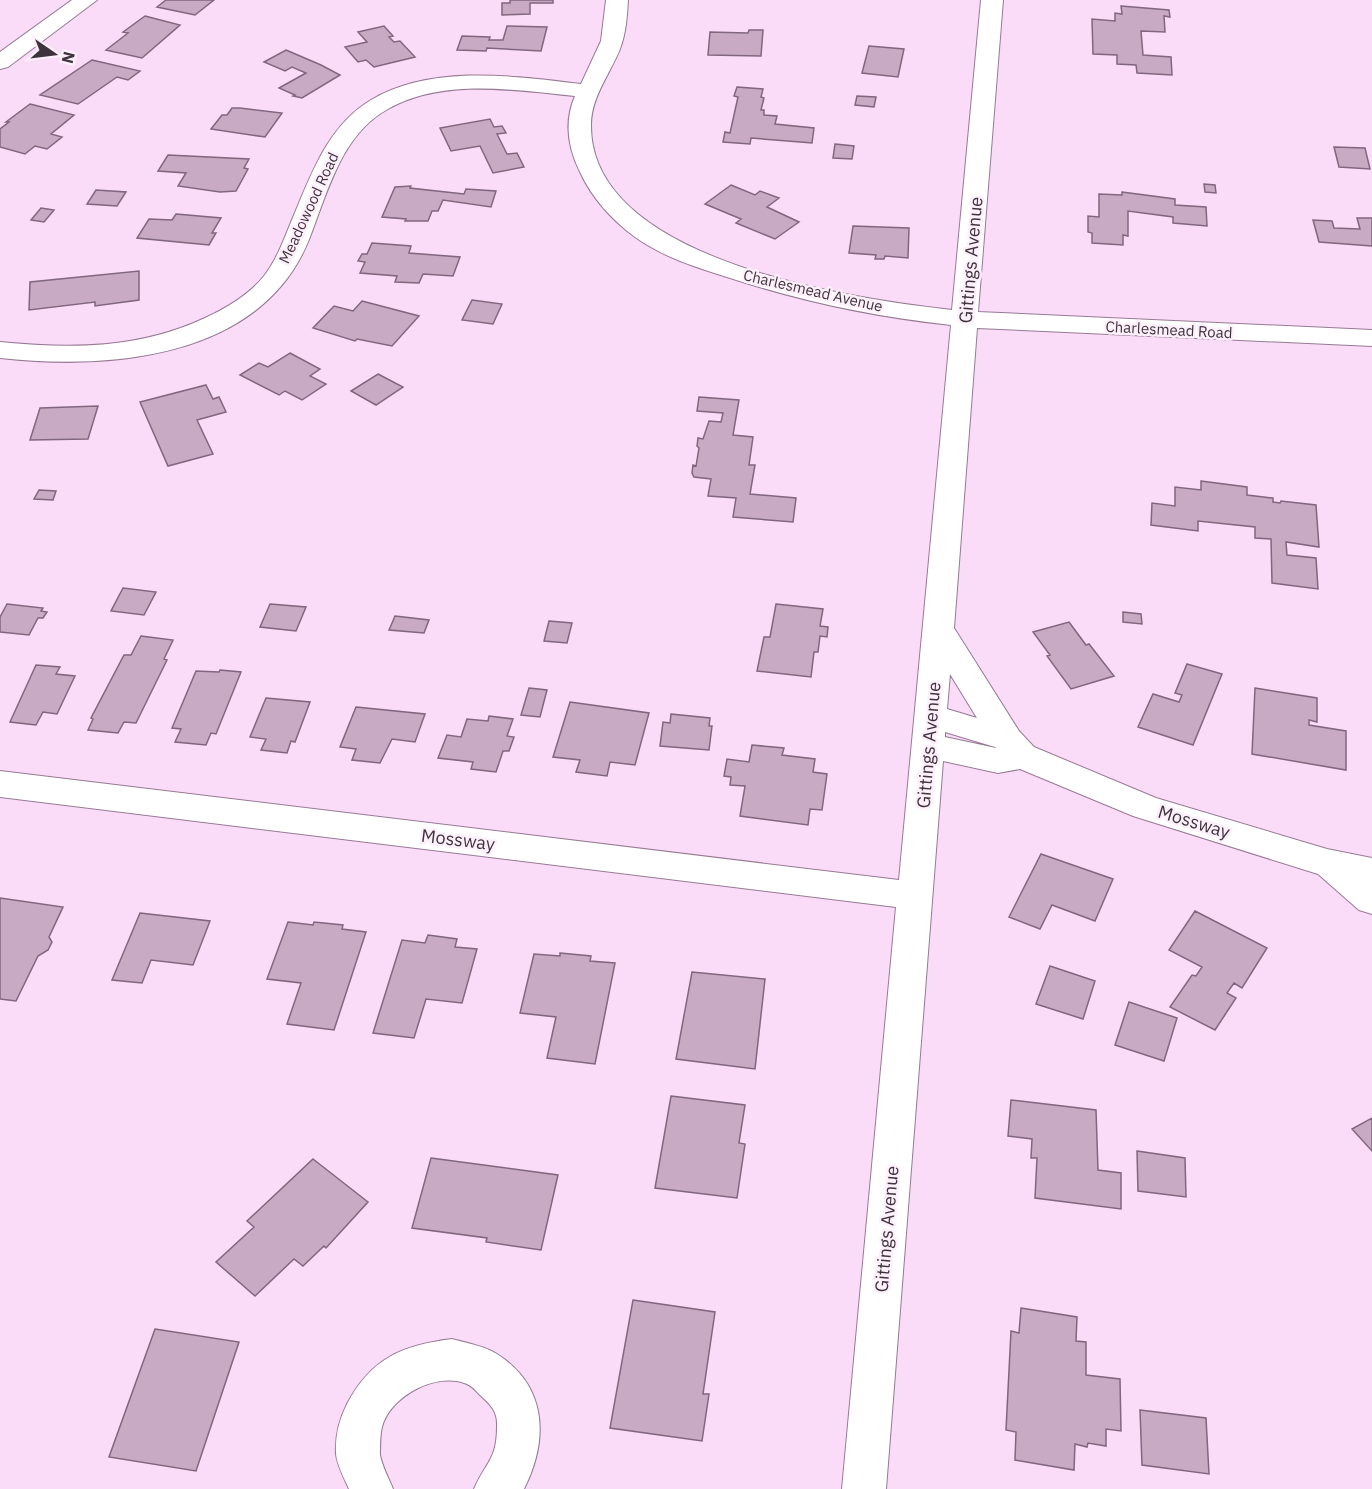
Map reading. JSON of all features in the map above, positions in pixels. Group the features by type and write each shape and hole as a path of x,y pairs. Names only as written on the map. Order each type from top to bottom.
{"street":[{"name":"Charlesmead Avenue","path":"617,0 615,28 608,53 586,91 580,112 579,131 584,154 594,177 604,194 624,217 656,240 694,258 782,287 869,305 965,319"},
{"name":"Gittings Avenue","path":"864,1489 992,0"},
{"path":"0,62 76,1"},
{"name":"Meadowood Road","path":"0,350 86,355 133,349 178,339 217,322 248,304 271,284 286,262 338,146 355,123 380,105 418,91 467,83 503,82 586,91"},
{"name":"Charlesmead Road","path":"965,319 1372,338"},
{"path":"930,731 998,761 1014,748 938,629"},
{"name":"Mossway","path":"1014,748 1144,807 1327,863 1372,872"},
{"name":"Mossway","path":"0,784 916,896"},
{"path":"1327,863 1372,900"},
{"path":"371,1489 361,1473 356,1443 361,1420 372,1398 395,1375 425,1362 455,1360 480,1367 498,1379 513,1400 520,1424 518,1450 504,1487"}],"building":[{"path":"166,0 214,0 195,15 157,7"},
{"path":"510,0 553,0 553,3 530,3 530,14 502,15 502,3 510,3"},
{"path":"1121,6 1169,10 1170,17 1164,16 1165,32 1141,31 1143,55 1171,57 1172,75 1137,73 1136,65 1117,64 1117,55 1093,54 1092,19 1115,21 1115,13 1122,14"},
{"path":"145,16 180,25 142,58 106,50 128,33 123,32"},
{"path":"384,26 393,36 389,37 394,42 400,41 415,57 374,67 366,60 358,62 345,47 367,42 358,32"},
{"path":"507,26 547,27 541,51 487,48 486,51 457,50 462,36 503,40"},
{"path":"749,30 763,30 761,56 708,55 710,32 748,33"},
{"path":"869,46 904,49 898,77 862,73"},
{"path":"286,50 340,75 302,98 293,96 295,95 279,88 306,73 292,67 285,71 264,62"},
{"path":"92,60 140,71 128,80 117,77 78,104 40,95"},
{"path":"737,87 763,89 761,97 764,98 761,110 764,110 764,115 777,116 775,124 814,128 812,143 751,138 750,144 723,142 725,132 730,133 738,97 734,96"},
{"path":"857,96 876,97 874,107 855,105"},
{"path":"30,104 74,115 51,134 62,137 47,149 35,146 25,154 0,147 0,129"},
{"path":"232,108 282,113 265,137 211,129 222,115 227,115"},
{"path":"490,119 494,127 502,126 506,133 497,134 507,154 517,153 524,167 493,173 480,146 451,151 440,128"},
{"path":"835,144 854,146 852,159 833,158"},
{"path":"1334,147 1365,148 1370,169 1339,167"},
{"path":"168,155 249,159 244,168 248,169 236,191 220,192 178,186 186,173 158,171"},
{"path":"1204,184 1215,185 1216,193 1205,192"},
{"path":"731,185 755,195 760,191 779,198 767,207 799,222 775,239 736,223 741,219 705,204"},
{"path":"411,186 410,188 464,194 466,189 496,191 491,207 443,200 438,211 432,211 428,221 405,221 406,219 382,217 395,187"},
{"path":"96,190 126,192 117,206 87,204"},
{"path":"1122,192 1175,199 1175,205 1206,207 1207,226 1173,223 1173,217 1128,211 1128,236 1123,235 1123,245 1092,243 1092,233 1088,232 1088,216 1099,217 1099,194 1122,195"},
{"path":"41,208 54,210 44,222 31,220"},
{"path":"176,214 221,218 212,233 216,233 209,245 137,238 149,219 172,220"},
{"path":"1357,218 1372,218 1372,246 1319,242 1313,220 1332,221 1334,228 1360,229"},
{"path":"853,226 909,228 908,258 885,256 884,259 875,259 876,255 849,253"},
{"path":"372,243 411,246 409,253 460,257 453,276 423,274 419,283 395,282 397,276 360,273 365,262 358,261 362,254 367,254"},
{"path":"139,271 139,300 95,306 95,302 29,310 30,282"},
{"path":"472,300 502,304 493,324 462,320"},
{"path":"362,301 419,316 392,346 357,339 355,341 313,328 334,306 353,311"},
{"path":"290,353 320,369 310,376 326,384 302,400 285,391 279,395 240,375 259,363 268,367"},
{"path":"378,374 403,387 376,405 351,391"},
{"path":"206,385 213,399 219,397 226,412 197,420 213,454 168,466 140,402"},
{"path":"699,397 739,400 733,435 753,437 749,465 755,465 750,494 796,498 793,522 733,517 736,498 708,496 711,479 694,477 693,465 696,466 698,438 703,439 709,421 721,422 723,413 697,411"},
{"path":"98,406 88,439 30,440 40,408"},
{"path":"1201,481 1247,487 1247,495 1273,498 1273,502 1316,505 1319,547 1286,542 1287,555 1316,558 1318,589 1272,583 1271,539 1255,538 1255,527 1198,521 1198,531 1151,525 1152,503 1175,506 1175,487 1201,490"},
{"path":"39,490 56,491 53,500 34,499"},
{"path":"123,588 156,592 144,615 111,611"},
{"path":"7,604 43,608 41,611 47,612 43,618 38,618 29,635 0,632 0,617"},
{"path":"270,604 306,607 296,631 260,627"},
{"path":"776,604 823,609 820,626 828,627 827,637 820,636 818,652 814,652 811,677 757,671 764,637 770,637"},
{"path":"1123,612 1141,614 1142,624 1123,622"},
{"path":"395,616 429,620 424,633 389,630"},
{"path":"549,621 572,623 567,643 544,641"},
{"path":"1069,622 1114,676 1071,689 1033,632"},
{"path":"141,636 173,640 164,659 167,660 136,723 124,722 118,733 88,730 93,719 91,718 124,655 131,655"},
{"path":"1187,664 1222,674 1193,745 1138,727 1153,694 1179,702 1182,695 1175,693"},
{"path":"36,665 60,667 56,674 75,676 57,714 43,712 36,725 10,722"},
{"path":"220,670 241,672 216,734 211,733 206,745 175,742 181,729 172,728 196,671 219,672"},
{"path":"529,688 547,690 540,717 521,715"},
{"path":"1255,688 1317,698 1317,722 1309,720 1309,725 1346,731 1346,770 1252,754"},
{"path":"266,698 310,702 295,742 291,741 287,753 261,750 266,739 250,737"},
{"path":"570,702 649,713 635,765 610,762 607,776 576,772 580,760 553,757"},
{"path":"356,707 425,714 415,742 392,739 380,763 352,760 356,749 340,747"},
{"path":"671,714 710,718 709,726 712,726 709,750 660,746 663,722 670,723"},
{"path":"489,716 513,719 507,736 514,737 509,751 503,751 496,772 471,769 473,762 438,758 447,735 461,737 467,719 488,721"},
{"path":"752,745 784,748 782,755 815,759 813,772 827,774 822,810 810,809 808,825 740,816 745,786 730,785 731,777 724,776 727,759 749,762"},
{"path":"1041,854 1113,879 1095,921 1052,905 1040,929 1009,917"},
{"path":"0,898 63,907 49,937 52,942 48,950 38,956 16,1001 0,999"},
{"path":"1195,911 1267,948 1242,988 1234,983 1227,993 1236,998 1215,1030 1170,1007 1192,975 1196,976 1202,967 1169,950"},
{"path":"140,913 210,921 193,965 151,960 142,983 112,980"},
{"path":"288,922 343,925 342,929 366,932 334,1030 287,1024 301,983 267,979"},
{"path":"428,935 457,939 455,947 477,949 462,1003 426,999 414,1038 373,1033 402,940 425,943"},
{"path":"560,953 591,956 590,961 615,963 595,1064 547,1058 556,1017 520,1013 534,954 560,956"},
{"path":"1050,966 1095,981 1083,1019 1036,1004"},
{"path":"692,972 765,979 755,1069 676,1059"},
{"path":"1129,1002 1177,1018 1164,1061 1115,1045"},
{"path":"671,1096 745,1105 739,1143 745,1144 737,1198 655,1188"},
{"path":"1011,1100 1096,1110 1098,1170 1121,1173 1121,1209 1035,1198 1037,1158 1031,1158 1032,1139 1008,1136"},
{"path":"1372,1118 1372,1151 1352,1129"},
{"path":"1137,1151 1185,1158 1186,1197 1138,1191"},
{"path":"431,1158 558,1175 541,1250 486,1242 487,1238 412,1228"},
{"path":"313,1159 368,1202 326,1248 324,1246 303,1266 294,1259 255,1296 216,1262 254,1227 247,1221"},
{"path":"633,1300 715,1312 703,1394 709,1394 702,1441 610,1428"},
{"path":"1021,1308 1077,1317 1076,1341 1086,1342 1086,1375 1120,1379 1121,1431 1106,1429 1106,1446 1088,1443 1087,1447 1075,1444 1074,1470 1015,1460 1016,1432 1006,1430 1011,1331 1019,1333"},
{"path":"155,1329 239,1342 196,1471 109,1457"},
{"path":"1140,1410 1206,1418 1209,1474 1142,1465"}]}
